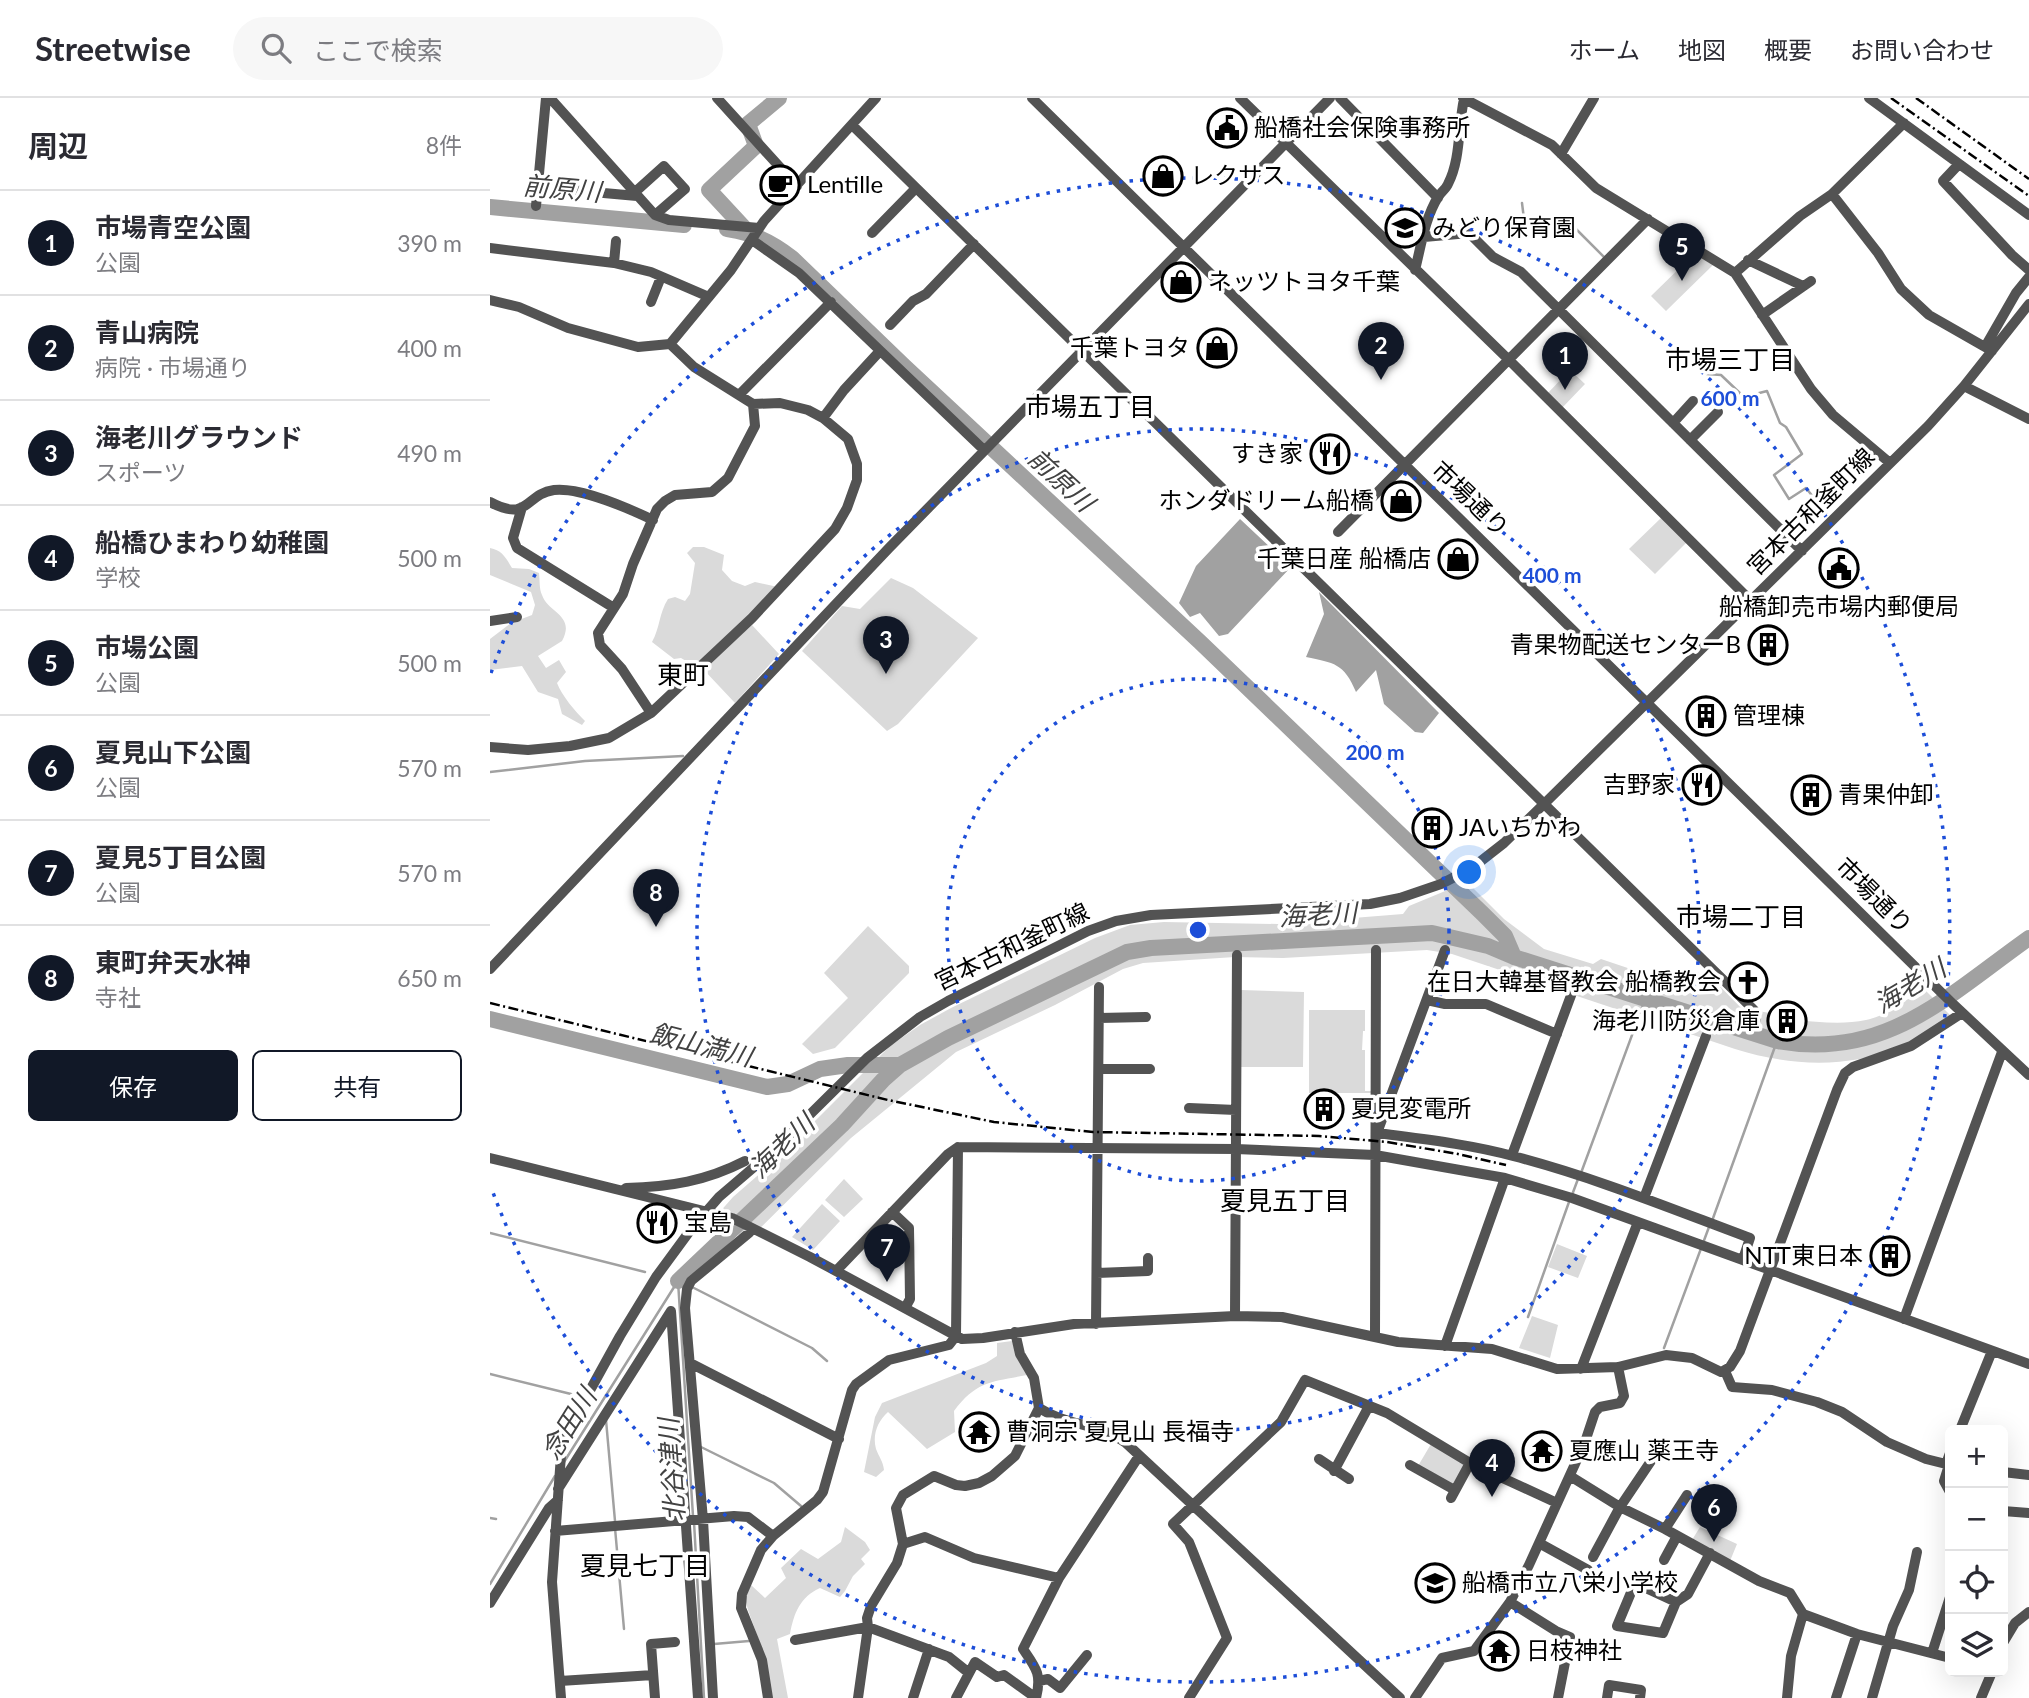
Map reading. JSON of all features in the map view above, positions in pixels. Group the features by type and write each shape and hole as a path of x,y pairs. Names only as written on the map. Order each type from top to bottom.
{"street":[{"path":"536,206 548,98"},
{"path":"548,98 655,215 669,220 755,234 831,302 879,352 985,449"},
{"path":"717,98 797,186"},
{"name":"市場通り","path":"1032,98 1962,1013 2029,1075"},
{"path":"1240,98 1751,601"},
{"path":"490,969 691,754 985,449 1330,98"},
{"path":"1340,98 1438,198"},
{"path":"1415,270 1438,198 1449,184 1461,139 1464,98 1542,139 1596,188 1735,273 1809,386 1833,415 1890,463"},
{"path":"1560,154 1594,98"},
{"path":"1869,98 2029,215"},
{"path":"490,300 519,307 568,328 638,347 670,344 709,297 755,234 852,125 869,101"},
{"path":"1735,273 1800,216 1832,194 1904,123"},
{"path":"852,125 1545,803 1754,1010 1756,1020"},
{"path":"1959,163 1943,181 2029,270"},
{"path":"636,195 664,166 685,189 655,215"},
{"path":"537,187 636,195"},
{"path":"872,233 916,188"},
{"path":"1832,194 1878,253 1901,289 1929,315 1988,349 2015,293 2029,277"},
{"path":"1338,532 1648,219"},
{"path":"1424,237 1469,233 1493,257 1521,272 1802,551"},
{"path":"614,263 616,241"},
{"path":"890,325 974,244"},
{"path":"490,248 614,263 662,277 709,297"},
{"path":"1748,260 1807,283 1762,315"},
{"path":"651,302 662,277"},
{"path":"739,396 831,302"},
{"name":"宮本古和釜町線","path":"705,1212 761,1163 864,1060 912,1023 948,1001 1088,931 1116,921 1152,915 1370,904 1420,892 1472,868 1504,843 1890,463 1964,386 1988,349 2029,304"},
{"path":"490,747 528,750 570,746 609,738 651,713 752,618 835,529 847,508 856,481 856,464 848,439 823,418 808,410 780,403 753,404 694,367 670,344"},
{"path":"823,418 844,390 879,352"},
{"path":"1964,386 2029,419"},
{"path":"1673,423 1693,401"},
{"path":"651,713 622,669 600,645 598,633 623,594 632,564 657,509 665,500 676,495 712,492 728,478 755,426 753,404"},
{"path":"1690,440 1718,412"},
{"path":"490,502 504,509 518,510 551,490 568,490 633,510 653,520"},
{"path":"522,507 513,538 517,548 614,608"},
{"path":"490,621 517,617"},
{"path":"1375,1336 1376,950"},
{"path":"1377,1133 1445,950"},
{"path":"1235,1316 1237,955"},
{"path":"1097,1324 1099,987"},
{"path":"1512,1155 1573,990"},
{"path":"1427,1000 1445,1004 1486,1004 1557,1034"},
{"path":"490,1158 732,1219 956,1336 975,1339 1062,1325 1235,1316 1293,1318 1398,1342 1492,1349 1557,1369 1618,1367 1666,1355 1686,1356 1716,1371 1725,1371 1733,1364 1740,1351 1845,1073 1853,1067 1911,1045 1962,1013"},
{"path":"1099,1018 1146,1017"},
{"path":"1644,1198 1706,1036"},
{"path":"1904,1319 2002,1052"},
{"path":"1099,1069 1150,1069"},
{"path":"1189,1108 1236,1110"},
{"path":"1377,1133 1442,1141 1512,1155 1584,1177 1750,1238 1742,1259"},
{"path":"768,1698 762,1660 740,1601 753,1564 773,1536 823,1492 856,1384 889,1360 949,1345 956,1336 958,1147"},
{"path":"836,1271 948,1154 958,1147 1236,1149 1375,1155 1505,1178 1572,1198 2029,1364"},
{"path":"615,1189 665,1187 692,1182 710,1178 745,1161"},
{"path":"1445,1346 1505,1178"},
{"path":"561,1698 552,1592 562,1441 656,1277 705,1212"},
{"path":"892,1212 909,1228 910,1299 905,1308"},
{"path":"1581,1369 1638,1222"},
{"path":"698,1698 690,1363 685,1308 687,1289 691,1281 748,1229"},
{"path":"1097,1273 1148,1271 1148,1258"},
{"path":"490,1603 671,1311 713,1698"},
{"path":"859,1698 867,1618 871,1606 897,1563 903,1544 896,1512 904,1495 934,1476 965,1486 992,1476 1015,1455 1039,1408 1034,1378 1020,1354 1015,1332"},
{"path":"1962,1425 1992,1351"},
{"path":"690,1363 839,1439"},
{"path":"1415,1698 1442,1658 1474,1651 1510,1602 1586,1442 1595,1412 1600,1407 1622,1401 1624,1396 1618,1367"},
{"path":"1725,1371 1732,1387 1772,1390 1817,1402 1842,1412 1887,1442 1945,1464"},
{"path":"1189,1698 1227,1638 1194,1552 1189,1542 1173,1526 1281,1422 1305,1380 1406,1423 1421,1435 1470,1463 1557,1503"},
{"path":"1335,1471 1369,1406"},
{"path":"1039,1408 1063,1420 1110,1432 1400,1698"},
{"path":"956,1698 975,1662 998,1677 1004,1675 1036,1698 1039,1672 1023,1649 1059,1578 1139,1456"},
{"path":"1319,1459 1349,1479"},
{"path":"1592,1557 1620,1507 1651,1461"},
{"path":"1410,1465 1451,1488 1453,1493 1470,1463"},
{"path":"2008,1473 2029,1475"},
{"path":"1570,1476 1620,1507 1759,1581 1790,1593 1803,1614 1857,1634 1945,1657"},
{"path":"1665,1529 1687,1495"},
{"path":"2008,1511 2029,1513"},
{"path":"555,1531 734,1516 748,1517 773,1536"},
{"path":"903,1544 925,1536 974,1558 1059,1578"},
{"path":"1664,1560 1677,1536"},
{"path":"1539,1543 1588,1570"},
{"path":"1872,1698 1888,1641 1909,1590 1917,1552"},
{"path":"1676,1602 1635,1583 1616,1626 1663,1633 1676,1602 1688,1594 1710,1553"},
{"path":"1510,1602 1570,1637 1558,1698"},
{"path":"2008,1635 2015,1623 2029,1612"},
{"path":"1932,1653 1945,1613"},
{"path":"1787,1698 1791,1656 1803,1614"},
{"path":"795,1640 868,1627 949,1657 969,1673"},
{"path":"1836,1698 1857,1634"},
{"path":"655,1698 650,1644 675,1642"},
{"path":"913,1698 929,1649"},
{"path":"1039,1681 1048,1679 1060,1688 1087,1655"},
{"path":"559,1681 653,1675"},
{"path":"1981,1698 1990,1677"},
{"path":"1607,1698 1609,1685 1641,1690 1640,1698"}],"shaded area":[{"path":"1694,254 1713,265 1666,311 1651,296"},
{"path":"1570,370 1585,384 1561,409 1546,395"},
{"path":"1662,517 1687,542 1655,574 1629,549"},
{"path":"1240,519 1291,567 1228,634 1219,636 1200,613 1190,617 1179,603 1196,566"},
{"path":"693,547 704,547 724,555 722,570 732,581 745,586 755,582 778,587 696,667 681,658 674,659 652,642 668,599 675,597 685,601 690,594 695,563 687,553"},
{"path":"490,548 501,553 512,568 529,569 539,573 540,590 545,601 566,625 562,641 538,656 546,668 559,660 566,672 557,683 565,698 585,721 582,725 562,714 558,699 538,692 522,666 490,670 490,639 511,623 532,615 535,605 531,592 490,575"},
{"path":"891,578 913,588 978,638 898,724 887,731 802,651 842,606 860,609"},
{"path":"1319,592 1439,713 1423,733 1415,732 1384,704 1376,670 1356,692 1347,675 1337,666 1306,657 1324,614"},
{"path":"752,625 779,654 735,703 703,669"},
{"path":"1467,882 1504,919 1544,949 1593,964 1601,959 1693,990 1708,974 1746,1013 1756,1018 1756,1010 1795,1020 1857,1022 1881,1015 1924,989 1951,1016 1900,1047 1880,1054 1839,1062 1797,1062 1735,1049 1452,954 1427,950 1143,963 1123,969 956,1052 851,1138 749,1239 710,1223 733,1197 781,1155 890,1046 951,1008 1095,938 1130,925 1164,922 1278,924 1403,914 1409,906"},
{"path":"868,926 909,966 909,973 835,1048 813,1054 802,1044 848,998 824,973"},
{"path":"1241,990 1304,992 1303,1067 1240,1067"},
{"path":"1309,1010 1365,1010 1362,1050 1365,1050 1365,1091 1374,1093 1309,1093"},
{"path":"844,1179 863,1199 844,1217 825,1200"},
{"path":"822,1204 840,1221 813,1250 792,1237"},
{"path":"1557,1244 1587,1256 1578,1278 1548,1267"},
{"path":"1532,1316 1558,1325 1550,1358 1519,1348"},
{"path":"1012,1341 1027,1375 995,1381 970,1393 954,1411 955,1432 927,1449 888,1412 881,1419 875,1433 876,1449 884,1470 876,1477 864,1472 875,1417 882,1403 986,1363 997,1356 997,1343"},
{"path":"1431,1444 1464,1464 1455,1485 1418,1466"},
{"path":"845,1527 865,1542 870,1550 861,1559 865,1564 853,1576 840,1597 820,1588 803,1601 796,1613 790,1634 777,1639 788,1698 772,1698 765,1657 745,1598 751,1585 765,1598 786,1578 781,1568 801,1549 818,1559 841,1542"},
{"path":"1700,1527 1737,1544 1730,1561 1692,1540"}],"waterway":[{"path":"747,231 709,190 756,146 748,124 779,98"},
{"path":"1522,203 1525,227 1573,226 1604,257"},
{"name":"前原川","path":"490,207 684,225"},
{"name":"前原川","path":"727,229 762,239 792,258 1200,642 1483,914 1505,936 1514,957"},
{"path":"1695,363 1707,374 1721,375 1744,397 1767,391 1780,423 1786,427 1802,454 1774,475 1789,499 1806,488 1826,513"},
{"path":"490,772 585,761 683,756"},
{"name":"海老川","path":"678,1281 842,1125 900,1065 948,1038 1127,952 1151,948 1432,933 1488,946 1514,957 1777,1041 1815,1045 1850,1042 1913,1019 2029,938"},
{"path":"1581,1173 1645,1000"},
{"name":"飯山満川","path":"490,1019 767,1087 788,1084 820,1069 848,1065 900,1065"},
{"path":"1712,1221 1777,1041"},
{"path":"1572,1195 1578,1179"},
{"path":"1528,1317 1569,1202"},
{"path":"1664,1348 1709,1227"},
{"path":"490,1233 645,1272"},
{"name":"北谷津川","path":"678,1281 693,1516"},
{"name":"念田川","path":"564,1462 676,1284"},
{"path":"692,1287 812,1348 827,1361"},
{"path":"490,1374 571,1394"},
{"path":"606,1420 615,1521"},
{"path":"699,1446 774,1483 801,1506"},
{"name":"念田川","path":"490,1584 555,1476"},
{"path":"490,1518 496,1519"},
{"name":"北谷津川","path":"694,1522 704,1698"},
{"path":"615,1528 624,1629"},
{"path":"714,1644 749,1641"}],"railway":[{"path":"1891,98 2029,196"},
{"path":"1916,98 2029,179"},
{"path":"490,1003 888,1100 994,1122 1093,1132 1319,1136 1387,1142 1506,1165"}],"place":[{"name":"船橋社会保険事務所","path":"1227,128"},
{"name":"レクサス","path":"1163,176"},
{"name":"Lentille","path":"780,185"},
{"name":"みどり保育園","path":"1405,228"},
{"name":"市場公園","path":"1682,281"},
{"name":"ネッツトヨタ千葉","path":"1181,282"},
{"name":"千葉トヨタ","path":"1217,348"},
{"name":"青山病院","path":"1381,380"},
{"name":"市場青空公園","path":"1565,390"},
{"name":"すき家","path":"1330,454"},
{"name":"ホンダドリーム船橋","path":"1401,501"},
{"name":"千葉日産 船橋店","path":"1458,559"},
{"name":"船橋卸売市場内郵便局","path":"1839,568"},
{"name":"青果物配送センターB","path":"1768,645"},
{"name":"海老川グラウンド","path":"886,674"},
{"name":"管理棟","path":"1706,716"},
{"name":"吉野家","path":"1702,785"},
{"name":"青果仲卸","path":"1811,795"},
{"name":"JAいちかわ","path":"1432,828"},
{"name":"東町弁天水神","path":"656,927"},
{"name":"在日大韓基督教会 船橋教会","path":"1748,982"},
{"name":"海老川防災倉庫","path":"1787,1021"},
{"name":"夏見変電所","path":"1324,1109"},
{"name":"宝島","path":"657,1223"},
{"name":"NTT東日本","path":"1890,1256"},
{"name":"夏見5丁目公園","path":"887,1282"},
{"name":"曹洞宗 夏見山 長福寺","path":"979,1432"},
{"name":"夏應山 薬王寺","path":"1542,1451"},
{"name":"船橋ひまわり幼稚園","path":"1492,1497"},
{"name":"夏見山下公園","path":"1714,1542"},
{"name":"船橋市立八栄小学校","path":"1435,1583"},
{"name":"日枝神社","path":"1499,1651"}],"district":[{"name":"市場三丁目","path":"1730,360"},
{"name":"市場五丁目","path":"1090,407"},
{"name":"東町","path":"683,675"},
{"name":"市場二丁目","path":"1741,917"},
{"name":"夏見五丁目","path":"1285,1201"},
{"name":"夏見七丁目","path":"645,1566"}]}
